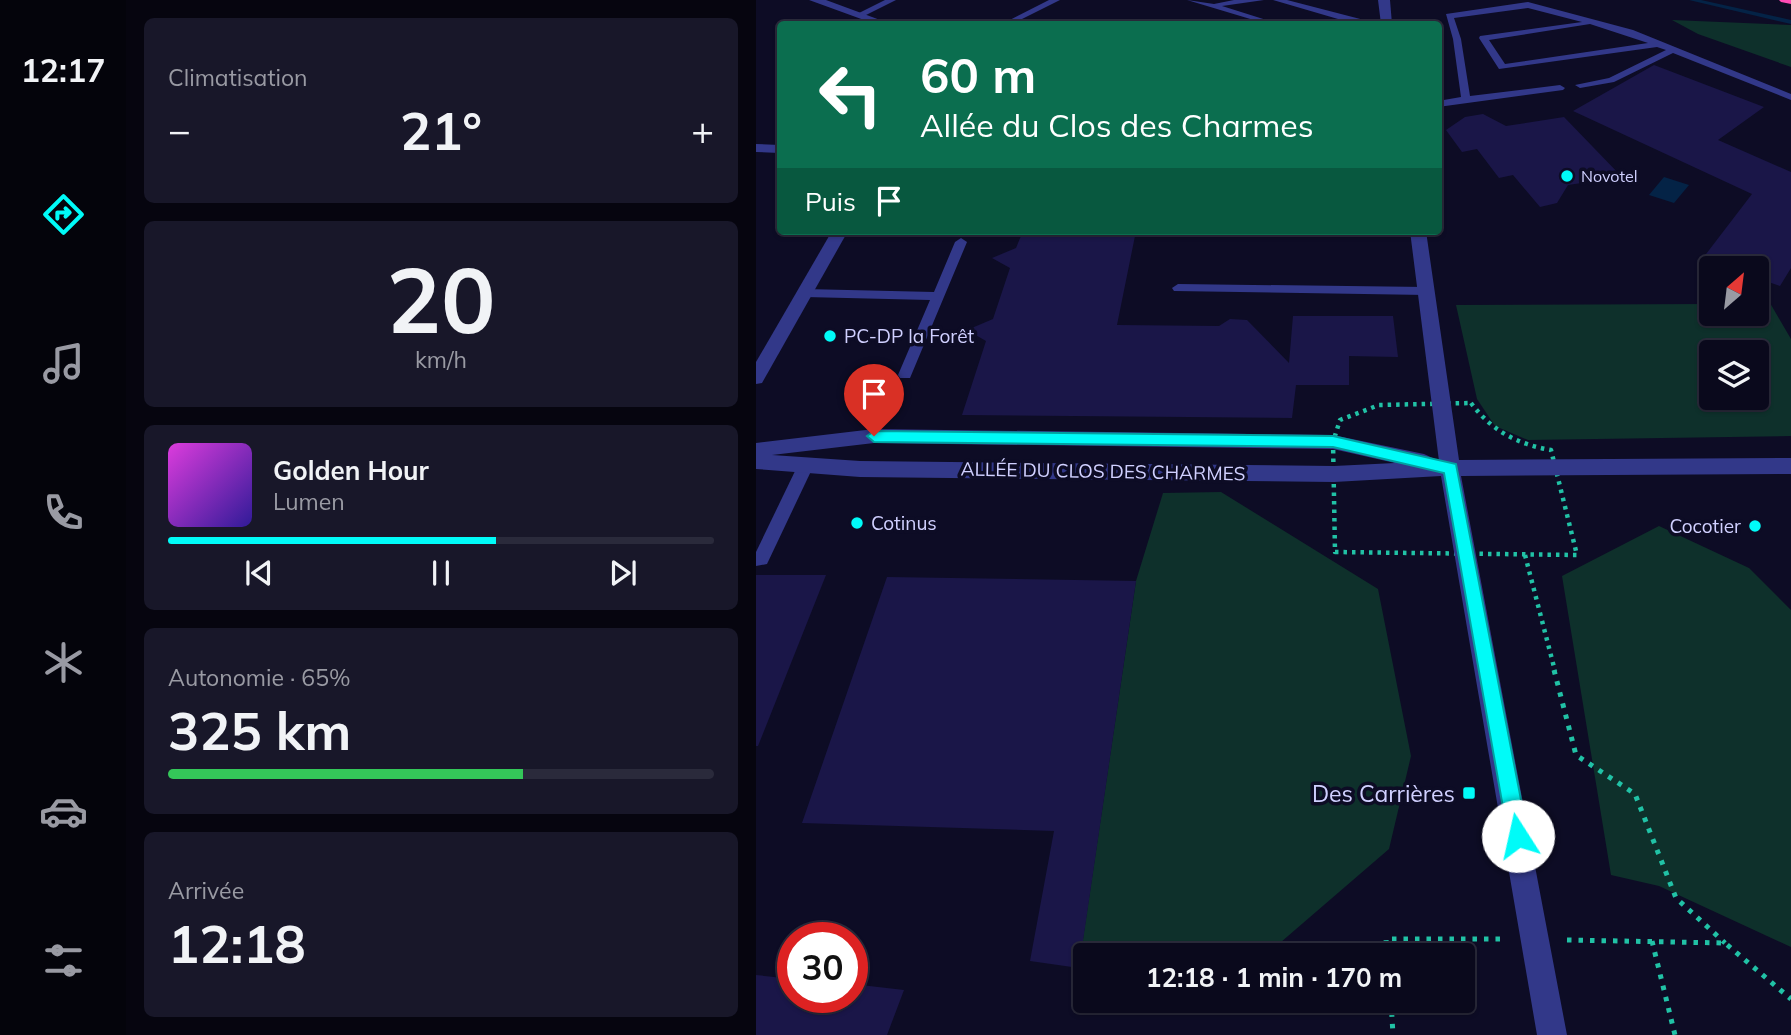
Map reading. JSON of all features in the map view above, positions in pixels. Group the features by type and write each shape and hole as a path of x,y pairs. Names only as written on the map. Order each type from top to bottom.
{"highway":[{"path":"1785,0 1791,1"}],"street":[{"path":"815,0 876,21"},
{"path":"1384,0 1387,21"},
{"path":"756,148 777,149"},
{"path":"756,378 838,235"},
{"path":"1419,235 1450,468 1552,1035"},
{"name":"ALLÉE DU CLOS DES CHARMES","path":"756,450 874,436 1333,442 1450,468"},
{"name":"ALLÉE DU CLOS DES CHARMES","path":"756,461 804,467 1334,474 1450,468 1791,466"}],"lane":[{"path":"859,15 892,0"},
{"path":"1012,21 1056,0"},
{"path":"1191,0 1264,21"},
{"path":"1207,5 1260,0"},
{"path":"1277,0 1356,21"},
{"path":"1466,99 1457,39 1448,16 1528,5 1630,32 1791,97"},
{"path":"1341,21 1352,20"},
{"path":"1595,23 1483,38 1502,67 1659,44"},
{"path":"1580,85 1611,80 1673,50"},
{"path":"1442,103 1560,88"},
{"path":"905,375 961,242"},
{"path":"1178,288 1426,291"},
{"path":"805,293 938,296"},
{"path":"756,559 761,559 804,467"}],"path":[{"path":"1525,555 1576,755 1635,794 1676,898 1791,999"},
{"path":"1386,943 1386,939 1725,943"},
{"path":"1652,942 1675,1035"},
{"path":"1392,1013 1393,1035"}],"green space":[{"path":"1672,20 1791,25 1791,67 1698,34"},
{"path":"1770,303 1791,339 1791,436 1528,440 1495,426 1477,399 1456,305 1699,304 1699,326 1769,326"},
{"path":"1221,492 1378,589 1411,756 1389,849 1280,943 1082,943 1136,581 1163,493"},
{"path":"1659,526 1749,568 1791,610 1791,947 1659,886 1611,875 1562,576"}],"water":[{"path":"1664,177 1689,185 1674,203 1649,195"}],"building":[{"name":"Novotel","path":"1654,65 1764,107 1718,140 1791,172 1791,268 1780,286 1769,282 1769,256 1705,256 1752,194 1573,111"},
{"path":"1483,114 1506,126 1564,117 1622,177 1568,185 1557,203 1540,207 1513,175 1499,178 1477,149 1462,152 1446,130 1465,117"},
{"path":"1021,235 1135,235 1117,325 1219,326 1230,319 1247,320 1289,363 1293,316 1393,316 1398,357 1349,356 1349,385 1296,385 1292,418 962,415 986,341 967,330 993,319 1010,268 992,258 1016,248"},
{"path":"756,575 826,575 758,746 756,746"},
{"path":"887,577 1136,581 1083,943 1073,943 1073,967 1030,961 1054,831 802,823"},
{"path":"756,975 777,977 777,1013 868,1013 868,986 904,990 887,1035 756,1035"}],"waterway":[{"path":"1692,0 1791,22"}],"place":[{"name":"Novotel","path":"1567,176"},
{"name":"PC-DP la Forêt","path":"830,336"},
{"name":"Cotinus","path":"857,523"},
{"name":"Cocotier","path":"1755,526"},
{"name":"Des Carrières","path":"1469,793"}],"route":[{"path":"874,436 1333,442 1450,468 1518,836"}]}
